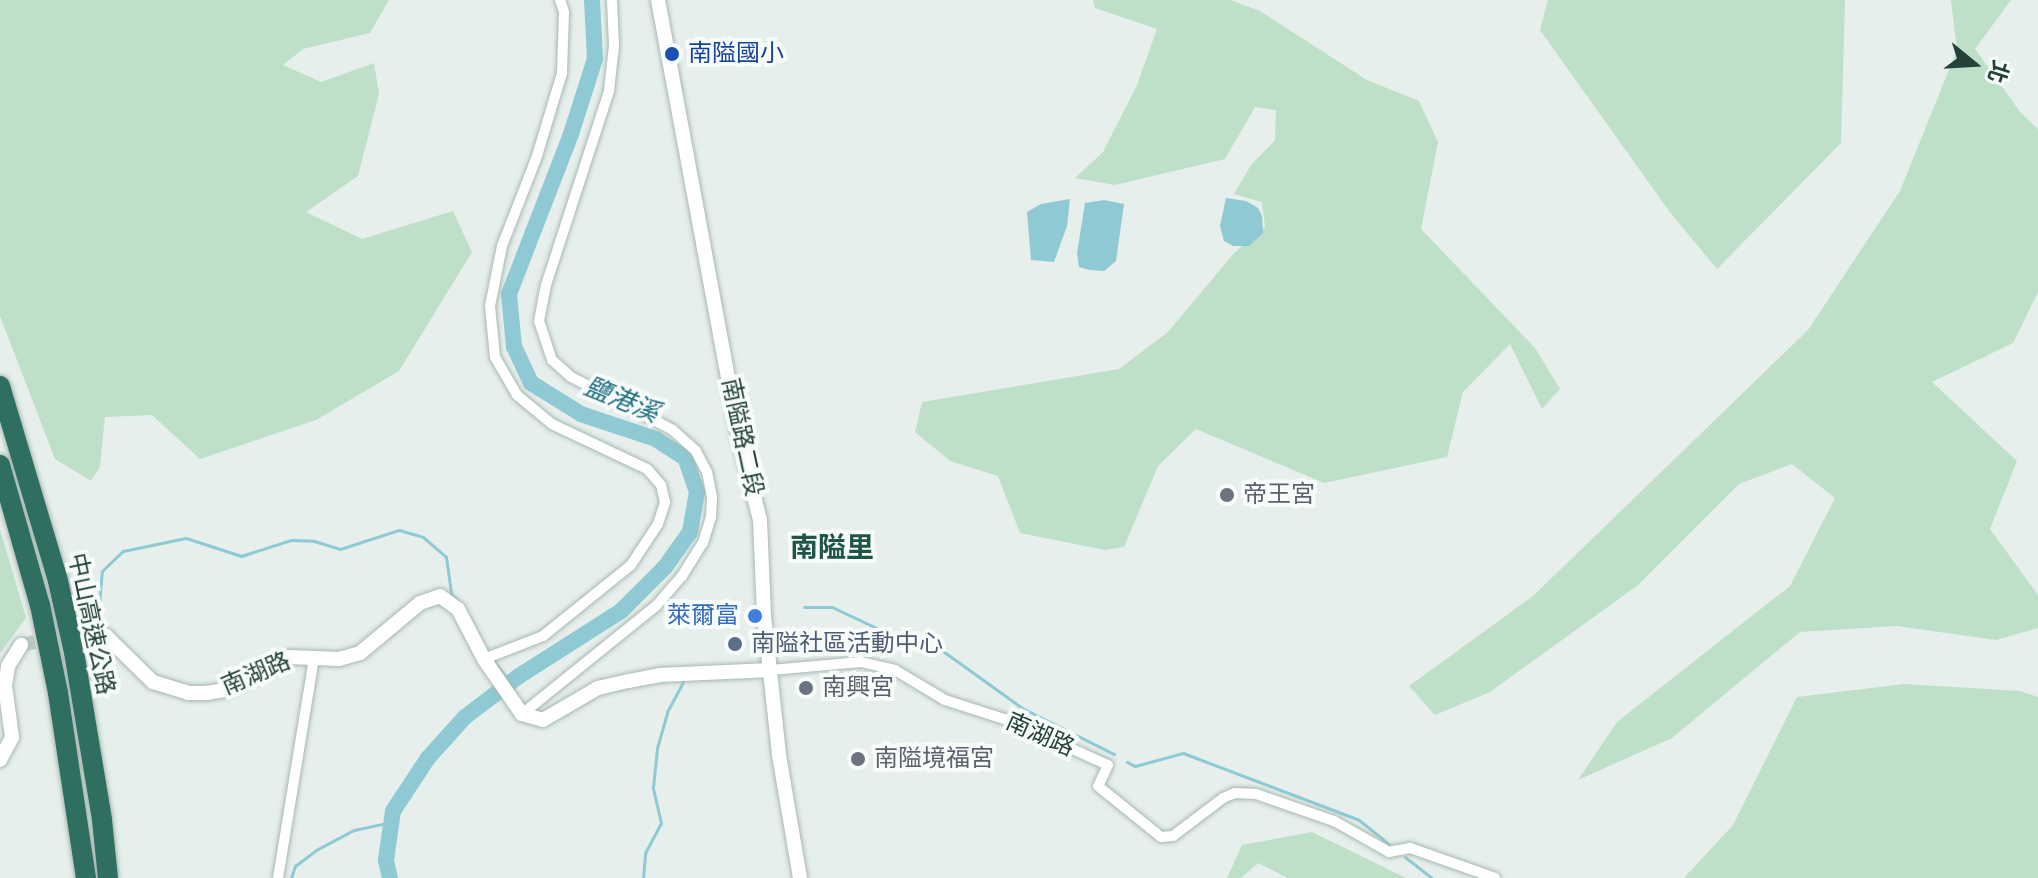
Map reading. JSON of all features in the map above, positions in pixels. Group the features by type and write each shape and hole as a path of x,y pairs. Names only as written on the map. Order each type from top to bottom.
{"highway":[{"name":"中山高速公路","path":"0,386 54,569 74,652 102,820 108,878"},
{"name":"中山高速公路","path":"0,465 46,634 86,878"}],"street":[{"path":"560,0 564,12 562,73 537,156 502,246 490,306 495,357 517,395 552,424 647,469 661,485 665,502 658,524 631,565 543,636 484,659 522,714 656,606 682,576 703,543 711,517 712,497 707,472 696,451 673,430 571,377 552,360 539,321 546,285 609,91 614,46 612,0"},
{"name":"南隘路二段","path":"658,0 738,433 760,520 764,616 779,755 800,878"},
{"name":"南湖路","path":"89,630 106,636 153,682 188,693 226,690 289,657 339,659 360,653 420,603 440,596 450,600 458,609 484,659"},
{"path":"0,760 12,737 5,686 8,666 21,645"},
{"path":"278,878 314,657"},
{"name":"南湖路","path":"522,714 526,718 551,718 598,688 659,675 861,662 895,670 945,700 1013,722 1108,765 1098,786 1161,837 1173,836 1223,798 1235,793 1256,794 1334,821 1389,852 1410,848 1495,878"}],"green space":[{"path":"0,0 389,0 370,33 303,49 283,65 321,82 374,63 379,94 358,176 306,212 362,239 453,211 472,252 399,371 316,420 200,459 152,415 105,417 100,467 91,481 55,459 0,316"},
{"path":"1093,0 1230,0 1260,11 1367,80 1419,101 1438,142 1421,229 1535,348 1560,389 1542,409 1510,344 1463,392 1447,457 1324,483 1196,429 1158,466 1124,547 1105,550 1020,533 998,476 950,461 915,432 922,402 1119,369 1168,332 1235,252 1265,227 1262,202 1234,194 1251,165 1275,140 1276,110 1255,107 1225,159 1115,185 1075,178 1103,152 1137,85 1157,29 1095,8"},
{"path":"1548,0 1845,0 1841,143 1717,269 1669,211 1540,30"},
{"path":"1951,0 2011,0 1975,49 2021,113 2038,129 2038,292 2013,343 1932,382 2017,461 1990,529 2038,595 2038,628 1996,640 1897,626 1800,632 1672,738 1578,780 1617,722 1790,586 1835,498 1792,464 1739,484 1638,585 1490,692 1435,715 1409,686 1533,596 1808,330 1900,191 1957,50"},
{"path":"0,529 26,618 0,653"},
{"path":"1904,684 2020,691 2038,697 2038,878 1684,878 1733,825 1797,697"},
{"path":"1312,832 1406,878 1288,878 1258,863 1241,878 1227,878 1242,845"}],"water":[{"path":"1226,198 1246,201 1258,208 1262,216 1263,233 1249,246 1233,246 1224,241 1220,226"},
{"path":"1070,199 1067,226 1054,262 1031,260 1027,212 1041,204"},
{"path":"1104,200 1124,204 1116,261 1104,271 1079,267 1077,253 1085,203"}],"waterway":[{"name":"鹽港溪","path":"390,878 386,860 393,811 428,758 465,717 519,676 621,611 665,567 690,532 697,492 685,458 656,439 581,414 531,383 514,347 509,294 571,134 595,59 592,0"},
{"path":"99,604 102,571 123,551 186,538 241,556 291,540 314,541 340,549 399,530 423,537 446,557 451,594 458,601"},
{"path":"804,607 832,607 904,641 933,644 1022,708 1114,754"},
{"path":"492,659 510,683"},
{"path":"643,878 645,853 661,823 653,787 657,748 667,712 683,682"},
{"path":"1127,762 1135,766 1183,753 1359,820 1389,844"},
{"path":"291,878 295,866 316,850 354,830 392,822"},
{"path":"1405,857 1432,878"}],"tunnel":[{"path":"21,645 79,632"}],"place":[{"name":"南隘國小","path":"672,54"},
{"name":"帝王宮","path":"1227,495"},
{"name":"萊爾富","path":"755,616"},
{"name":"南隘社區活動中心","path":"735,644"},
{"name":"南興宮","path":"806,688"},
{"name":"南隘境福宮","path":"858,759"}],"district":[{"name":"南隘里","path":"832,549"}]}
